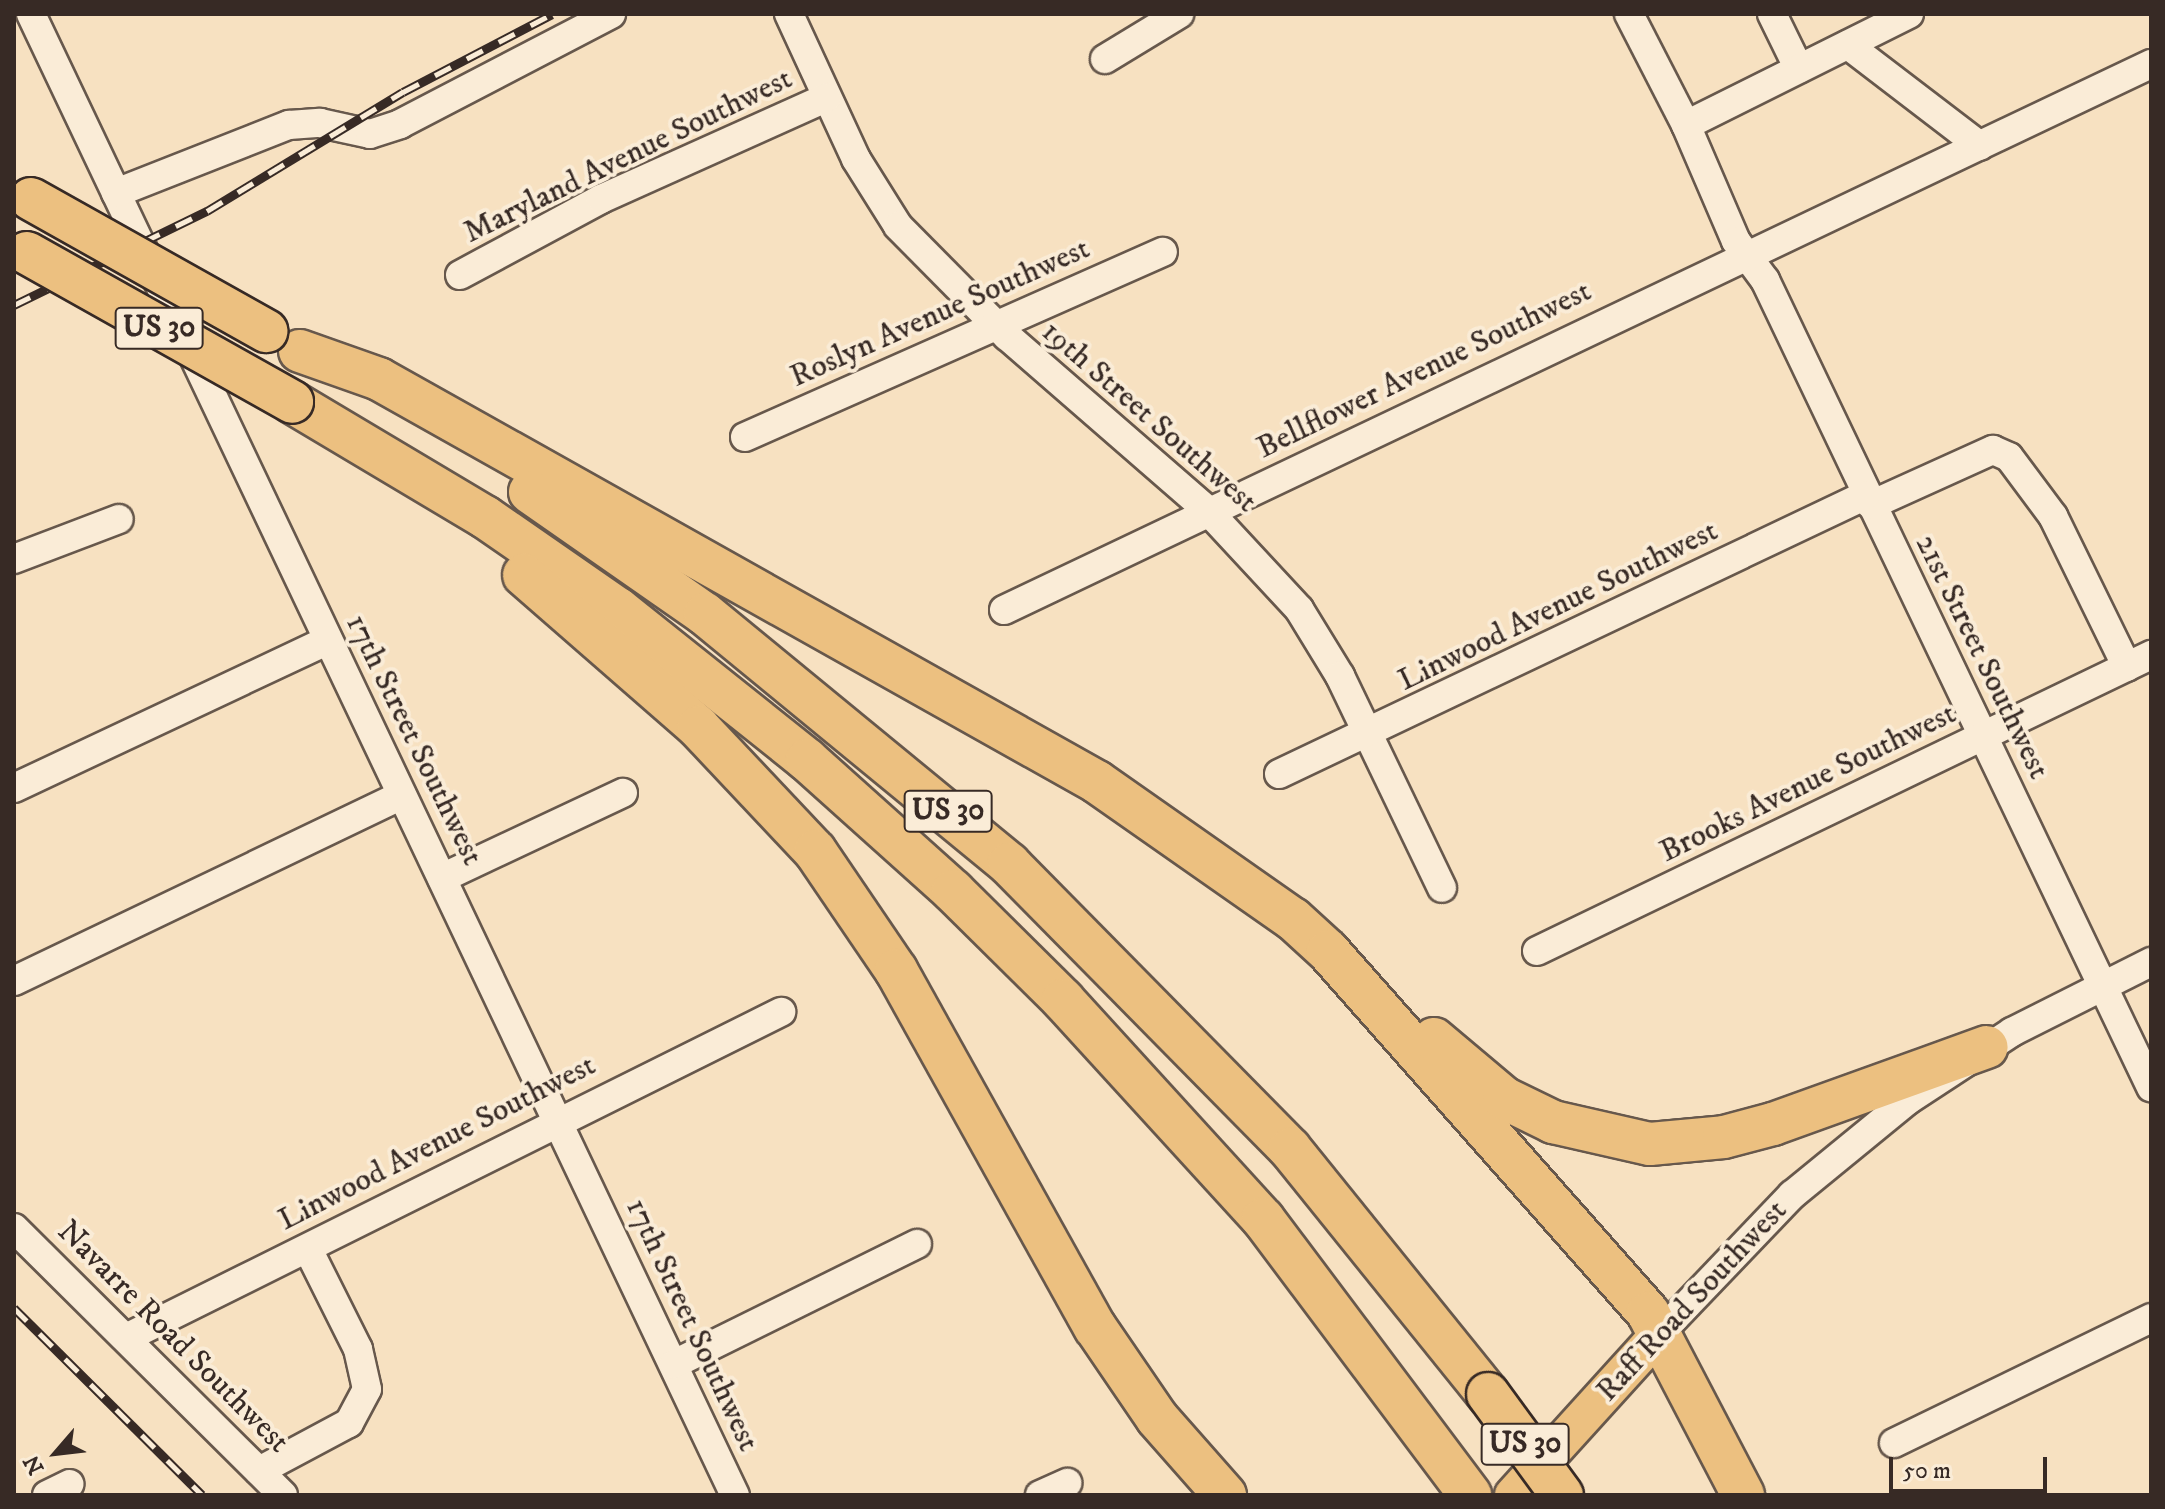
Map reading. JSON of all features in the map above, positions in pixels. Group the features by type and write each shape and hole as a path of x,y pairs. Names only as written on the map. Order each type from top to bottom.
{"highway":[{"name":"US 30","path":"22,194 283,341 554,508 705,614 1009,864 1290,1149 1488,1394 1562,1495"},
{"name":"US 30","path":"21,249 437,486 618,609 882,826 1063,1000 1214,1163 1436,1444 1470,1495"},
{"path":"283,341 379,379 1097,782 1229,869 1504,1098 1553,1122 1611,1138 1650,1144 1724,1137 1987,1047"},
{"path":"292,402 483,542 615,650 815,851 896,970 1095,1327 1157,1418 1225,1495"},
{"path":"1328,951 1661,1332 1743,1495"}],"main road":[{"name":"Raff Road Southwest","path":"1513,1495 1661,1332"}],"street":[{"name":"17th Street Southwest","path":"31,14 735,1495"},
{"path":"116,193 289,125 320,123 370,134 400,124 611,14"},
{"name":"19th Street Southwest","path":"789,14 826,98 898,226 994,324 1208,511 1299,609 1370,734 1442,888"},
{"path":"1105,59 1179,14"},
{"name":"21st Street Southwest","path":"1629,14 1686,125 1746,262 1765,280 2151,1087"},
{"path":"1772,14 1799,69"},
{"path":"1686,125 1909,14"},
{"path":"1848,45 1980,146"},
{"name":"Bellflower Avenue Southwest","path":"1004,610 1611,318 1746,262 2151,64"},
{"name":"Maryland Avenue Southwest","path":"460,275 601,199 826,98"},
{"name":"Roslyn Avenue Southwest","path":"745,437 994,324 1163,252"},
{"name":"Linwood Avenue Southwest","path":"1279,774 1869,500 1993,450 2009,457 2053,516 2139,661"},
{"path":"14,559 119,519"},
{"path":"14,788 328,640"},
{"name":"Brooks Avenue Southwest","path":"1537,951 2139,661"},
{"path":"442,878 623,793"},
{"path":"14,981 402,795"},
{"name":"Raff Road Southwest","path":"1661,1332 1792,1195 1883,1119 1987,1047 2151,962"},
{"name":"Linwood Avenue Southwest","path":"126,1338 781,1012"},
{"name":"Navarre Road Southwest","path":"14,1228 283,1495"},
{"path":"674,1364 917,1244"},
{"path":"259,1471 349,1423 367,1389 358,1349 308,1249"},
{"path":"1894,1443 2151,1318"},
{"path":"1040,1495 1067,1483"}],"railway":[{"path":"14,305 207,211 403,92 552,14"},
{"path":"14,1308 202,1495"}]}
